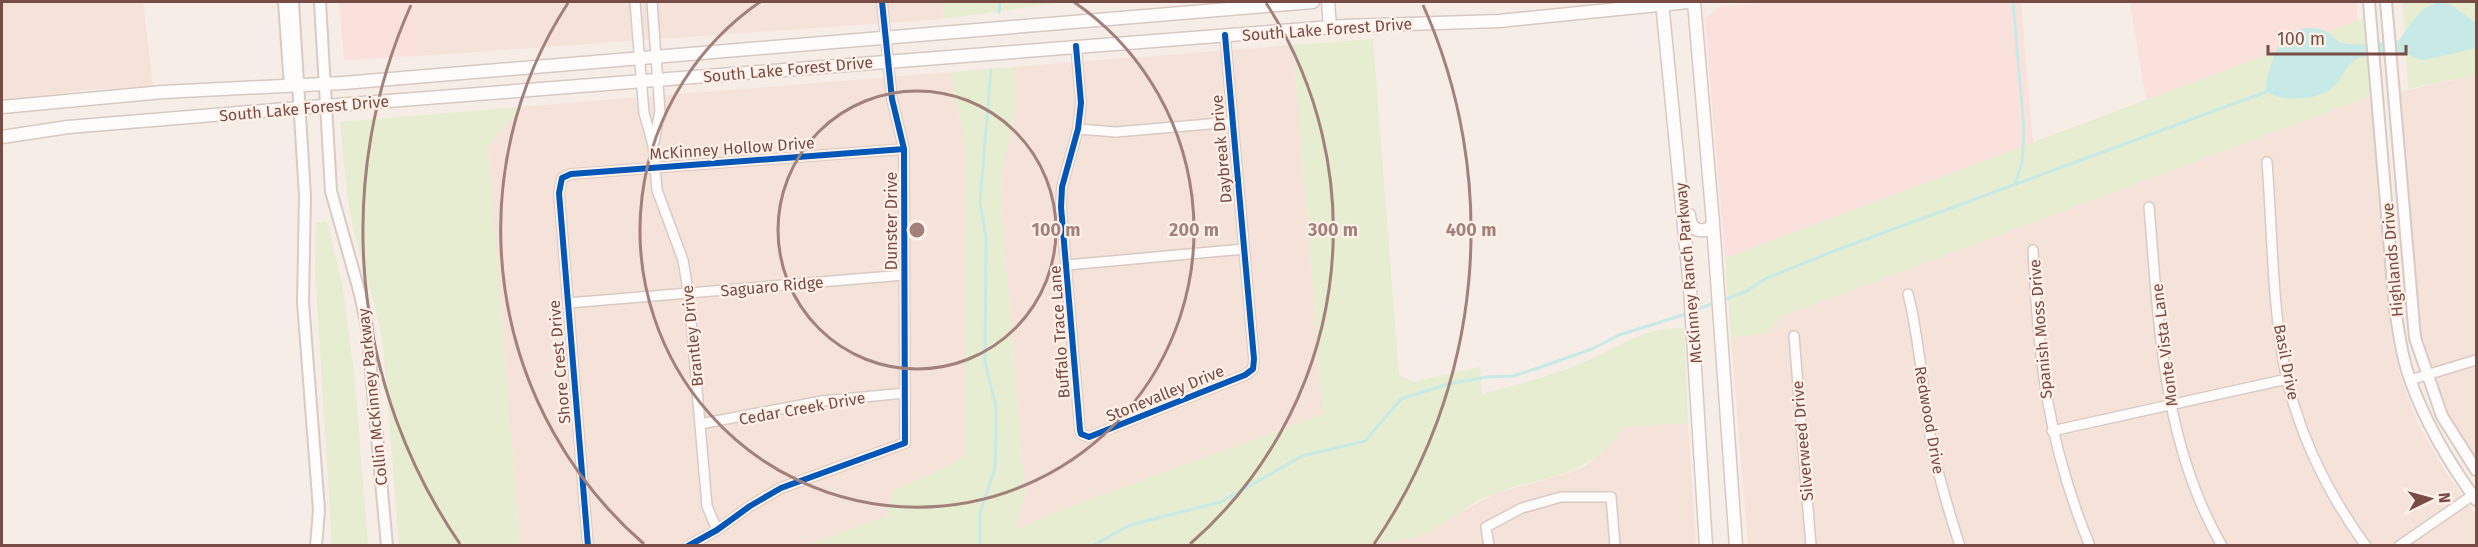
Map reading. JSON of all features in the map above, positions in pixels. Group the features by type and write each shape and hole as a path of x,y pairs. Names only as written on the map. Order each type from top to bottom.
{"main road":[{"name":"South Lake Forest Drive","path":"2,107 163,92 326,83 885,39 1313,2"},
{"path":"1328,2 1330,27"},
{"path":"1662,3 1688,2"},
{"name":"McKinney Ranch Parkway","path":"1694,2 1713,222 1736,546"},
{"name":"South Lake Forest Drive","path":"2,137 68,127 299,108 1330,27 1499,21 1662,3"},
{"name":"McKinney Ranch Parkway","path":"1662,3 1690,288 1706,546"},
{"path":"1074,23 1076,46"},
{"path":"1681,182 1692,226 1696,230 1706,230 1713,222"}],"street":[{"path":"284,2 299,108 306,224 303,302 319,510 316,546"},
{"path":"293,2 294,85"},
{"name":"Collin McKinney Parkway","path":"320,2 331,191 367,327 387,546"},
{"name":"Brantley Drive","path":"635,2 644,113 653,145 657,190 683,260 707,506 717,530"},
{"name":"Brantley Drive","path":"652,2 660,111 653,145"},
{"name":"Dunster Drive","path":"717,530 750,506 781,488 905,443 904,149 892,99 882,2"},
{"name":"Highlands Drive","path":"2369,2 2395,309 2410,380 2428,423 2475,496"},
{"name":"Highlands Drive","path":"2386,2 2415,338 2442,416 2476,470"},
{"name":"Daybreak Drive","path":"1225,35 1254,359 1253,369"},
{"name":"Buffalo Trace Lane","path":"1076,46 1081,103 1078,129 1062,187 1061,207 1080,430 1085,436"},
{"path":"1078,129 1116,132 1232,122"},
{"path":"2381,126 2396,124"},
{"name":"McKinney Hollow Drive","path":"562,178 571,174 904,149"},
{"name":"Basil Drive","path":"2267,162 2279,330 2287,379 2302,428 2324,480 2366,546"},
{"name":"Shore Crest Drive","path":"562,178 559,193 588,546"},
{"name":"Monte Vista Lane","path":"2150,207 2161,354 2170,405 2189,472 2222,546"},
{"path":"1067,265 1244,249"},
{"name":"Spanish Moss Drive","path":"2033,250 2040,360 2052,431 2072,498 2090,546"},
{"name":"Saguaro Ridge","path":"568,303 904,275"},
{"name":"Redwood Drive","path":"1908,294 1916,330 1935,459 1960,546"},
{"name":"Silverweed Drive","path":"1794,336 1811,546"},
{"path":"2410,380 2476,360"},
{"name":"Stonevalley Drive","path":"1085,436 1094,436 1245,375 1253,369"},
{"path":"2052,431 2287,379"},
{"name":"Cedar Creek Drive","path":"700,424 755,416 822,401 905,393"},
{"path":"2399,546 2475,496"},
{"path":"1489,546 1486,528 1522,508 1561,497 1611,498 1615,546"},
{"path":"688,546 717,530"}],"shaded area":[{"path":"2,2 143,2 153,86 85,90 2,101"},
{"path":"339,2 413,2 417,56 344,60"},
{"path":"413,2 944,2 943,19 417,56"},
{"path":"1771,2 2021,2 2033,143 1725,258 1705,19 1719,7"},
{"path":"2130,2 2356,2 2358,21 2146,100"},
{"path":"1293,45 1323,414 1053,513 1015,530 1025,494 1001,203 1002,173 1016,105 1014,67"},
{"path":"952,72 953,91 964,135 966,165 966,454 948,466 892,491 887,516 806,545 520,545 488,147 520,107"},
{"path":"2476,75 2476,460 2449,422 2423,350 2417,310 2400,92"},
{"path":"2371,96 2393,347 2401,378 2418,424 2445,471 2476,515 2476,545 1748,545 1731,339 1770,332 1780,317"},
{"path":"1688,423 1696,545 1329,546 1413,538 1496,493 1566,474 1586,466 1624,427"}],"green space":[{"path":"944,2 1064,2 943,19"},
{"path":"2403,2 2476,2 2476,75 2408,89"},
{"path":"2364,18 2371,96 1780,317 1770,332 1731,339 1725,258"},
{"path":"1373,39 1399,375 1414,382 1480,367 1482,394 1559,372 1655,331 1684,328 1688,423 1624,427 1608,446 1576,469 1484,498 1425,533 1396,541 1329,546 806,545 887,516 892,491 948,466 966,454 966,165 964,135 953,91 952,72 1014,67 1016,105 1002,173 1001,203 1025,494 1015,530 1053,513 1323,414 1293,45"},
{"path":"520,107 488,147 520,545 399,545 383,344 352,223 340,122"},
{"path":"327,221 343,289 355,381 368,545 332,545 315,272 316,223"}],"water":[{"path":"2440,2 2450,4 2476,23 2476,48 2425,60 2399,52 2362,57 2356,59 2348,67 2330,90 2306,98 2277,96 2265,88 2276,50 2288,35 2296,30 2320,29 2346,44 2399,40 2421,12 2432,4"}],"waterway":[{"path":"999,12 1000,2"},
{"path":"2013,2 2024,130 2022,163 2015,184"},
{"path":"980,546 980,513 995,468 996,433 996,406 985,363 986,236 980,203 991,70"},
{"path":"1723,300 1745,292 1765,279 1834,251 2271,90"},
{"path":"1695,310 1714,303"},
{"path":"1092,546 1130,525 1221,502 1302,456 1365,441 1401,399 1448,384 1487,377 1513,376 1592,349 1619,335 1689,313"}],"cycle path":[{"path":"688,546 781,488 905,443 904,149 892,99 882,2"},
{"path":"1076,46 1081,103 1078,129 1062,187 1061,207 1080,430 1081,434 1089,437 1245,375 1253,369 1254,359 1225,35"},
{"path":"588,546 559,193 562,178 571,174 904,149"}]}
